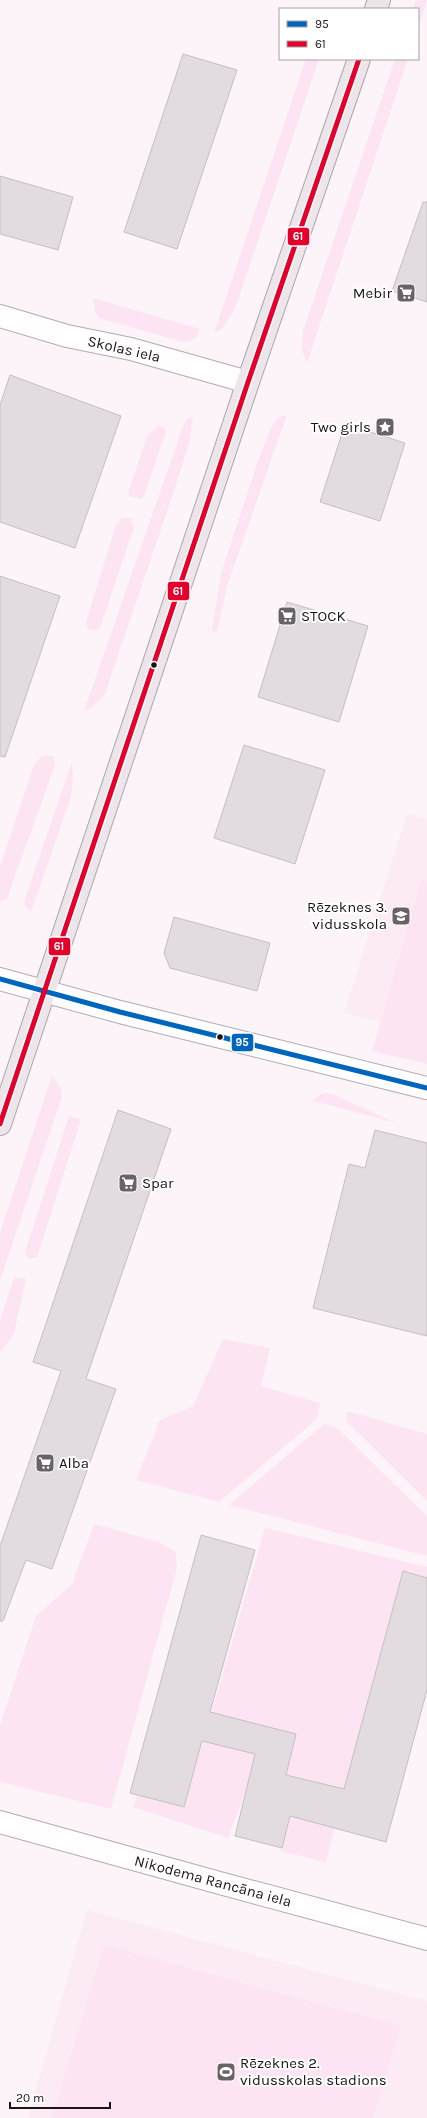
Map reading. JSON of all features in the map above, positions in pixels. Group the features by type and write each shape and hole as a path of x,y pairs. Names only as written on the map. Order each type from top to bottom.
{"main road":[{"path":"0,1124 248,382 359,60"}],"street":[{"name":"Skolas iela","path":"0,316 67,336 131,349 248,382"},
{"path":"0,979 120,1012 427,1088"},
{"name":"Nikodema Rancāna iela","path":"0,1822 427,1939"}],"shaded area":[{"path":"416,0 427,0 419,26 419,8 413,8"},
{"path":"306,60 319,60 235,309 222,329 214,333"},
{"path":"395,60 408,60 307,363 302,351 303,331"},
{"path":"93,298 200,329 194,338 183,342 99,318 95,312"},
{"path":"287,415 227,586 217,631 212,631 221,573 258,461 270,430 276,420"},
{"path":"193,416 190,440 174,491 105,694 92,708 84,711 183,426 187,419"},
{"path":"158,426 165,428 166,432 144,496 141,499 129,496 128,493 147,436"},
{"path":"122,518 131,518 134,528 101,625 98,631 88,629 86,622 116,525"},
{"path":"47,755 54,757 55,765 7,899 0,901 0,867 34,765 41,757"},
{"path":"72,762 73,776 71,797 31,912 25,906 24,901"},
{"name":"Rēzeknes 3. vidusskola","path":"407,814 427,819 427,1033 344,1013"},
{"path":"421,880 427,881 427,1064 372,1051"},
{"path":"52,1075 61,1089 62,1097 0,1281 0,1233"},
{"path":"328,1093 396,1123 313,1101 321,1094"},
{"path":"69,1116 81,1120 37,1257 29,1259 25,1252"},
{"path":"14,1277 26,1279 14,1334 0,1352 0,1322"},
{"path":"223,1339 270,1348 261,1386 320,1403 317,1419 219,1502 136,1480 160,1420 193,1406"},
{"path":"347,1411 427,1434 427,1501 346,1421"},
{"path":"324,1424 337,1428 427,1516 427,1556 229,1505"},
{"path":"94,1524 159,1542 176,1552 177,1568 111,1809 0,1782 0,1725 36,1616 72,1584"},
{"path":"265,1528 427,1567 427,1578 403,1571 326,1862 281,1851 291,1812 309,1781 287,1775 282,1795 247,1787 228,1838 133,1807 137,1795 184,1807"},
{"name":"Rēzeknes 2. vidusskolas stadions","path":"87,1910 427,2001 427,2118 28,2118"},
{"name":"Rēzeknes 2. vidusskolas stadions","path":"104,1945 401,2026 373,2118 52,2118"}],"building":[{"path":"183,54 237,70 177,249 124,232"},
{"path":"0,176 73,197 58,250 0,234"},
{"path":"423,202 427,202 427,302 392,291"},
{"path":"10,375 121,416 75,548 0,522 0,405"},
{"path":"345,424 405,443 380,521 320,502"},
{"path":"0,576 60,596 5,757 0,756"},
{"path":"287,602 368,626 339,722 258,697"},
{"path":"244,745 325,770 295,864 214,838"},
{"path":"174,917 270,943 257,991 170,968 164,953"},
{"path":"118,1110 171,1129 86,1379 116,1389 52,1569 26,1560 3,1621 0,1621 0,1546 61,1371 33,1362"},
{"path":"375,1130 427,1143 427,1336 313,1308 349,1164 365,1168"},
{"path":"201,1535 255,1550 210,1712 296,1734 286,1775 344,1789 403,1571 427,1578 427,1690 386,1842 290,1816 282,1848 235,1836 255,1754 202,1741 184,1807 130,1793"}],"transit line":[{"name":"61","path":"0,1124 248,382 359,60"},
{"name":"95","path":"0,979 120,1012 427,1088"}],"place":[{"name":"Mebir","path":"406,293"},
{"name":"Two girls","path":"385,427"},
{"name":"STOCK","path":"287,616"},
{"name":"Rēzeknes 3. vidusskola","path":"401,916"},
{"name":"Spar","path":"128,1183"},
{"name":"Alba","path":"45,1463"},
{"name":"Rēzeknes 2. vidusskolas stadions","path":"226,2072"}]}
